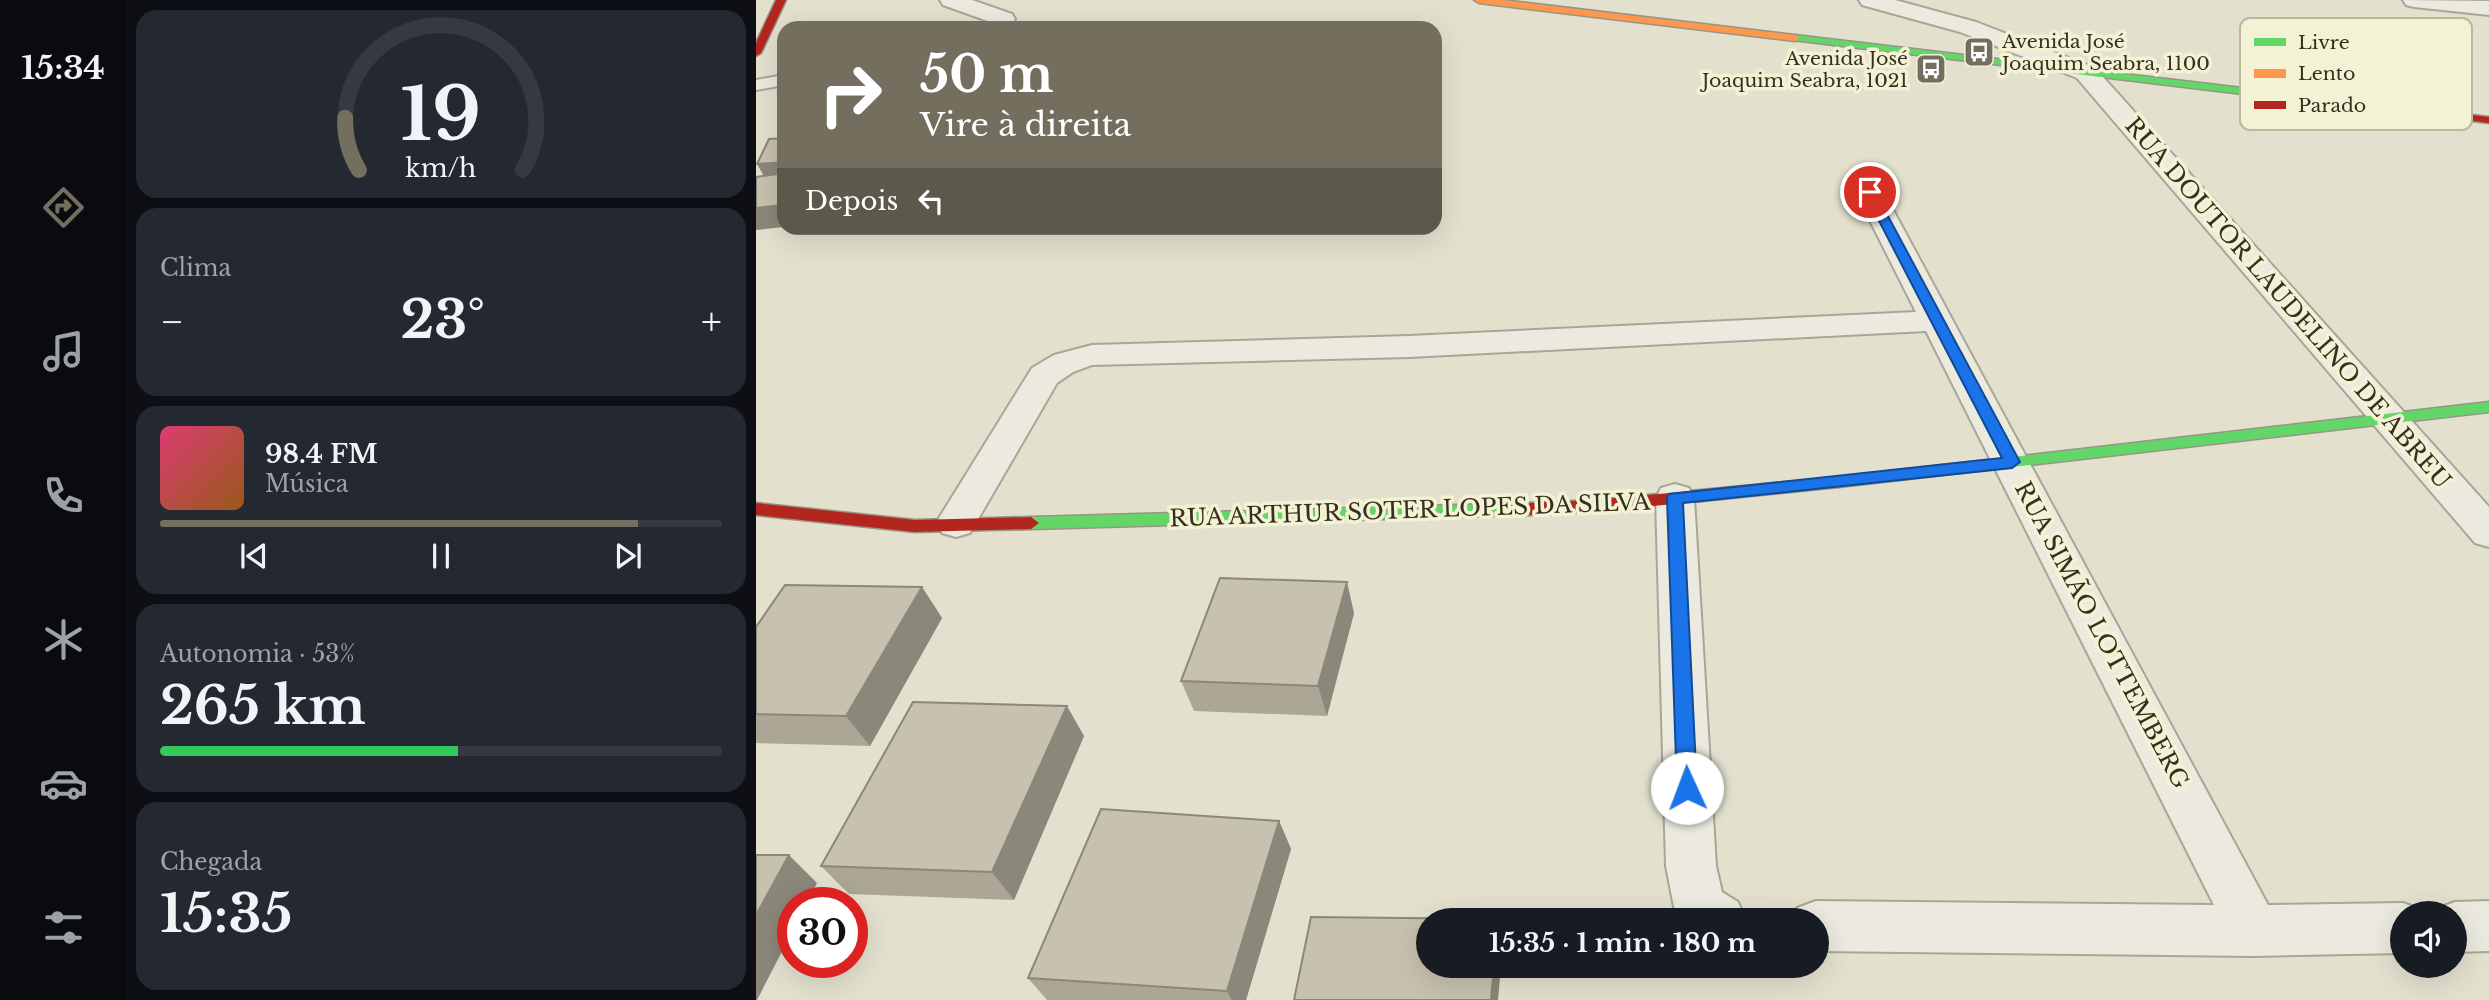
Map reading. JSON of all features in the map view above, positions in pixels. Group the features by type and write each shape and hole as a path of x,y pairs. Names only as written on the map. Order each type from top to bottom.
{"street":[{"path":"756,53 781,0"},
{"path":"951,0 996,21"},
{"path":"1479,0 2240,91"},
{"path":"1870,0 1968,27 2086,73"},
{"path":"2414,0 2489,8"},
{"name":"RUA DOUTOR LAUDELINO DE ABREU","path":"2086,73 2489,533"},
{"name":"RUA SIMÃO LOTTEMBERG","path":"1870,192 2254,931"},
{"path":"957,523 1044,376 1057,365 1084,357 1581,340 1937,321"},
{"name":"RUA ARTHUR SOTER LOPES DA SILVA","path":"756,509 915,526 1455,513 1675,498 2489,407"},
{"path":"1675,498 1691,866 1708,908"},
{"path":"1829,926 2254,931 2390,928"},
{"path":"2467,927 2489,926"}],"lane":[{"path":"756,85 777,81"}],"building":[{"path":"777,138 777,163 757,164 769,139"},
{"path":"777,174 777,206 756,208 756,177"},
{"path":"1220,578 1347,582 1318,686 1181,681"},
{"path":"785,585 922,587 846,716 756,714 756,627"},
{"path":"913,702 1067,706 992,872 821,866"},
{"path":"1101,809 1279,821 1227,991 1028,978"},
{"path":"756,855 789,855 756,915"},
{"path":"1311,917 1416,918 1416,978 1493,978 1491,1000 1294,1000"}],"traffic: fast":[{"path":"1795,38 2240,91"},
{"path":"1839,482 2489,407"},
{"path":"1031,523 1530,509"}],"traffic: slow":[{"path":"1479,0 1795,38"}],"traffic: jam":[{"path":"756,53 781,0"},
{"path":"2472,118 2489,120"},
{"path":"1530,509 1595,506 1839,482"},
{"path":"756,509 915,526 1031,523"}],"place":[{"name":"Avenida José Joaquim Seabra, 1100","path":"1979,52"},
{"name":"Avenida José Joaquim Seabra, 1021","path":"1931,69"}],"route":[{"path":"1687,788 1675,498 2012,462 1870,192"}]}
